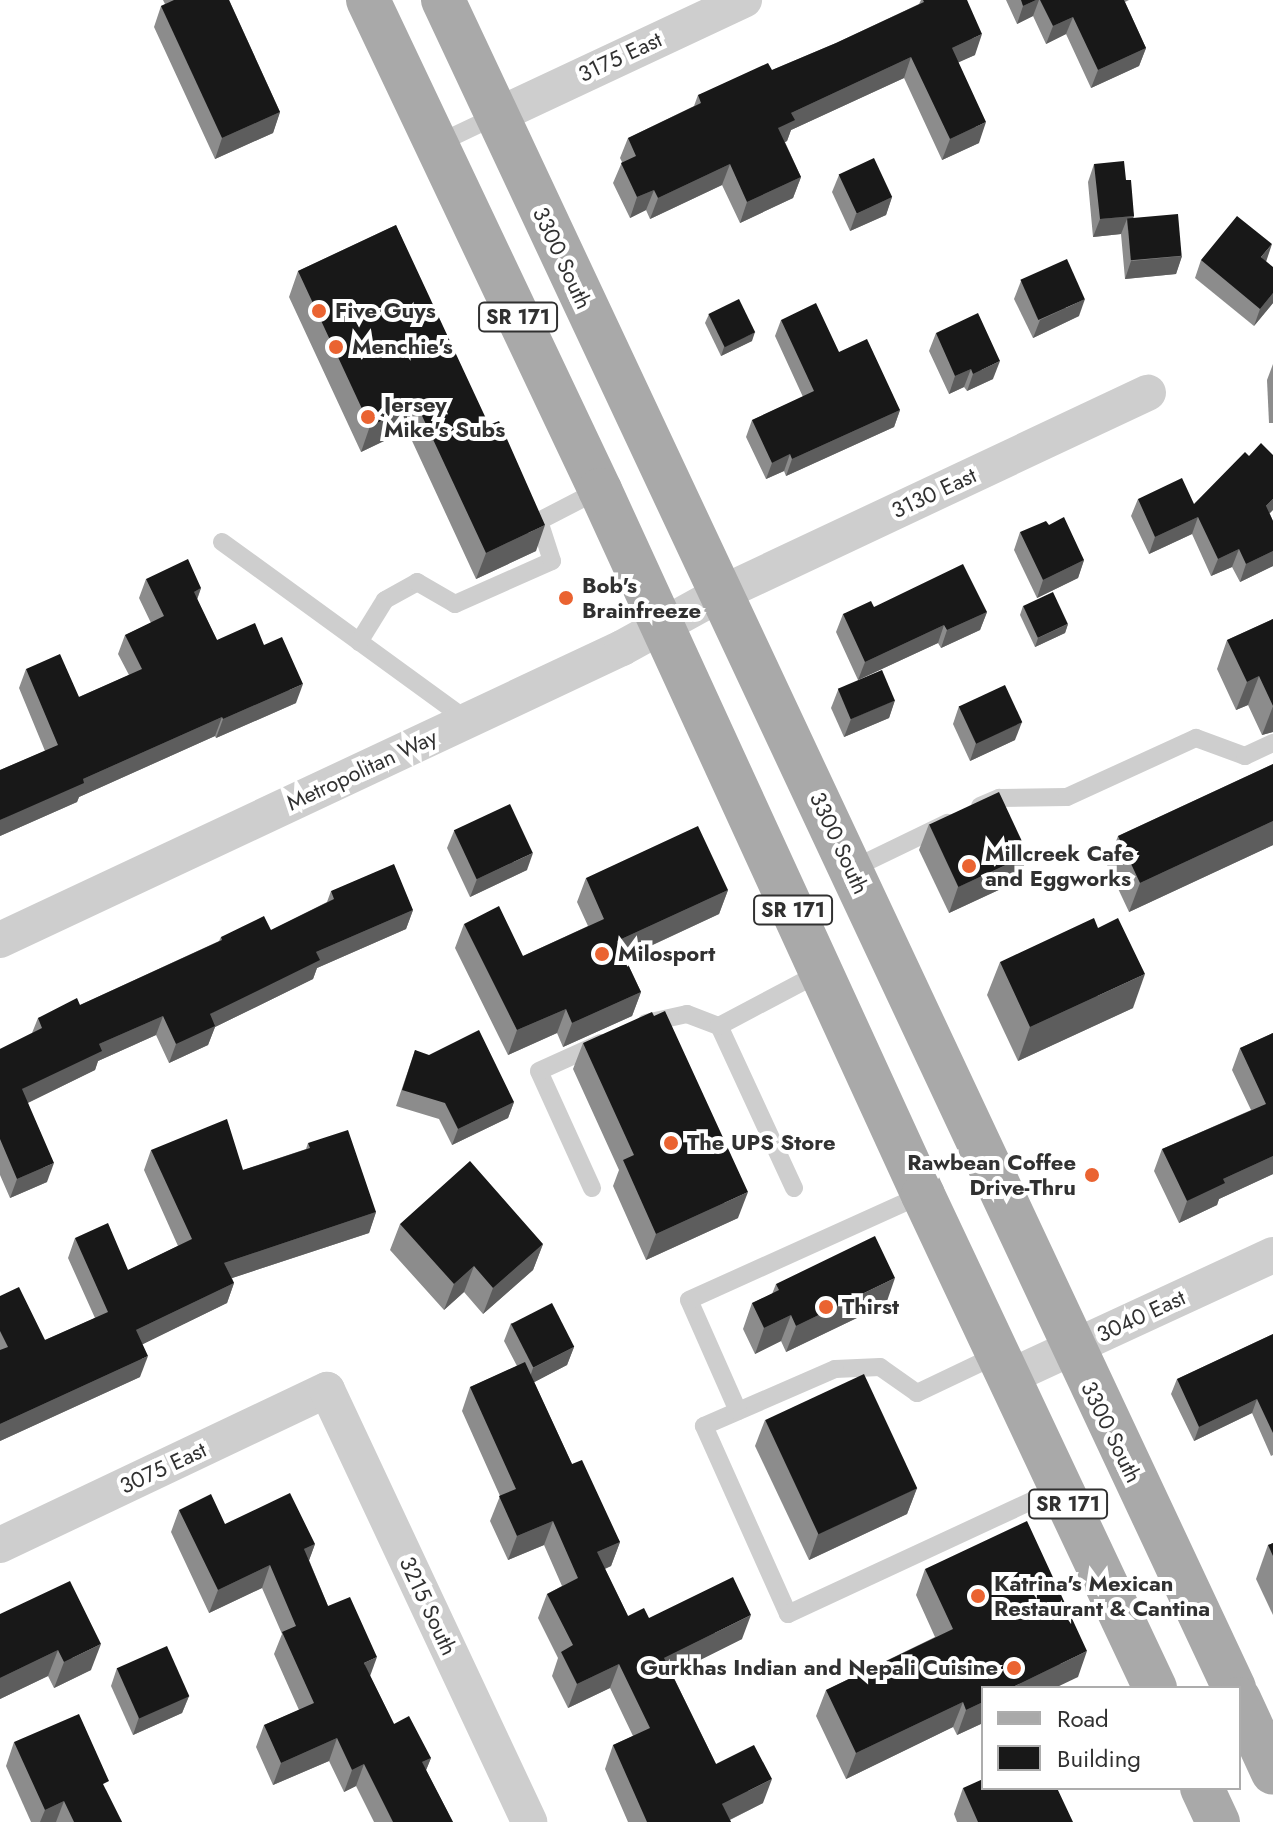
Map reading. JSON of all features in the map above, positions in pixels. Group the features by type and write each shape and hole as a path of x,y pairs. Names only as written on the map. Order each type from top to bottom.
{"main road":[{"name":"SR 171","path":"368,0 663,625 923,1195 1154,1686"},
{"name":"3300 South","path":"443,0 852,869 1072,1348 1236,1686"},
{"name":"3300 South","path":"1247,1709 1273,1773"},
{"path":"1203,1790 1218,1822"}],"street":[{"name":"3175 East","path":"496,116 744,0"},
{"name":"3130 East","path":"720,594 1148,393"},
{"name":"Metropolitan Way","path":"0,940 468,721 720,594"},
{"name":"3040 East","path":"1004,1366 1072,1348 1273,1255"},
{"name":"3075 East","path":"0,1545 327,1390"},
{"name":"3215 South","path":"327,1390 529,1822"}],"lane":[{"path":"436,145 496,116"},
{"path":"359,642 385,600 417,582 455,604 552,561 539,521 600,490"},
{"path":"222,542 468,721"},
{"path":"852,869 999,798 1067,797 1196,738 1245,756 1273,743"},
{"path":"719,1026 821,972"},
{"path":"592,1188 539,1071 655,1019 687,1014 719,1026 794,1188"},
{"path":"738,1411 689,1300 923,1195"},
{"path":"1004,1366 917,1393 880,1367 835,1369 704,1426 788,1614 1061,1488"}],"building":[{"path":"174,0 229,0 280,112 222,138 161,6"},
{"path":"923,0 967,0 982,34 952,48 986,122 950,139 911,57 791,113 795,120 778,128 801,177 747,202 730,164 658,198 654,190 637,197 621,163 636,156 628,138 701,103 698,95 768,63 772,70 836,43"},
{"path":"1021,0 1036,0 1023,6"},
{"path":"1040,0 1124,0 1146,48 1098,70 1073,17 1053,26"},
{"path":"874,158 892,197 857,213 839,174"},
{"path":"1124,161 1126,180 1131,180 1134,216 1100,219 1094,164"},
{"path":"1178,214 1182,256 1131,260 1127,218"},
{"path":"1237,216 1272,244 1261,257 1273,267 1273,293 1260,309 1201,260"},
{"path":"396,225 489,425 499,421 545,525 486,553 417,405 370,426 298,271"},
{"path":"1067,259 1085,299 1038,320 1020,280"},
{"path":"739,299 755,332 725,347 708,314"},
{"path":"816,303 839,352 867,339 900,410 792,459 790,454 772,463 752,420 814,391 781,320"},
{"path":"978,313 1000,361 973,374 971,369 955,376 936,333"},
{"path":"1261,443 1273,455 1273,499 1266,506 1273,521 1273,551 1246,564 1239,549 1218,559 1198,517 1155,537 1138,499 1182,478 1194,504 1245,452 1249,456"},
{"path":"1064,517 1084,560 1043,580 1020,532 1046,521 1049,525"},
{"path":"188,559 201,588 194,592 217,640 255,623 264,645 282,637 303,684 83,779 84,783 0,820 0,770 58,745 26,669 60,654 79,697 142,669 125,635 164,616 146,579"},
{"path":"963,564 987,612 947,630 944,625 865,662 843,614 871,601 874,607"},
{"path":"1053,592 1068,624 1038,638 1023,606"},
{"path":"1273,619 1273,706 1259,676 1247,682 1227,640"},
{"path":"882,670 895,700 851,719 838,689"},
{"path":"1005,685 1022,722 976,744 959,707"},
{"path":"1273,764 1273,821 1140,883 1118,836"},
{"path":"999,792 1028,855 958,887 929,825"},
{"path":"510,804 533,853 477,879 454,830"},
{"path":"698,826 728,890 617,941 641,992 572,1023 566,1009 517,1030 464,924 499,906 523,956 604,919 586,878"},
{"path":"394,864 413,910 316,952 320,960 210,1014 215,1026 176,1044 163,1016 99,1044 102,1051 22,1089 54,1163 17,1179 0,1139 0,1049 42,1028 38,1018 77,998 80,1005 222,940 221,937 264,916 271,930 334,899 331,891"},
{"path":"1094,918 1098,928 1118,918 1145,974 1030,1027 1000,962"},
{"path":"665,1011 748,1192 656,1234 623,1160 634,1155 583,1043 652,1012 654,1016"},
{"path":"479,1030 514,1102 458,1129 445,1103 402,1090 415,1050 429,1055"},
{"path":"1273,1033 1273,1156 1223,1179 1225,1183 1187,1201 1162,1149 1266,1104 1240,1048"},
{"path":"227,1119 243,1170 310,1148 308,1143 348,1130 376,1212 224,1263 234,1283 136,1330 148,1356 0,1424 0,1350 8,1347 0,1331 0,1296 19,1287 45,1340 108,1312 75,1238 108,1223 128,1270 192,1239 151,1150"},
{"path":"470,1161 543,1244 493,1288 474,1266 454,1284 400,1224"},
{"path":"875,1236 895,1278 796,1326 791,1315 764,1328 752,1303 779,1290 776,1284"},
{"path":"552,1303 574,1347 533,1368 511,1324"},
{"path":"1273,1334 1273,1433 1257,1399 1199,1427 1177,1379"},
{"path":"525,1362 572,1464 582,1460 620,1542 597,1552 628,1616 644,1608 649,1618 733,1577 751,1615 664,1658 716,1764 754,1745 772,1779 722,1804 731,1822 647,1822 613,1745 650,1728 619,1664 577,1684 561,1652 573,1645 547,1594 578,1578 553,1521 517,1536 499,1496 516,1489 470,1387"},
{"path":"864,1374 917,1488 818,1534 765,1420"},
{"path":"290,1493 315,1544 304,1549 328,1606 350,1597 377,1657 364,1663 394,1724 409,1716 431,1758 422,1762 453,1822 393,1822 364,1764 352,1770 337,1738 281,1763 264,1725 314,1703 282,1632 296,1626 270,1565 218,1590 179,1510 211,1494 225,1524"},
{"path":"1027,1521 1087,1651 1015,1686 981,1686 981,1703 966,1710 963,1702 856,1753 826,1690 953,1629 925,1569"},
{"path":"70,1581 101,1644 64,1662 58,1650 0,1678 0,1614"},
{"path":"167,1646 189,1696 139,1719 117,1668"},
{"path":"79,1714 109,1781 103,1784 122,1822 74,1822 64,1801 45,1810 14,1742"},
{"path":"981,1780 981,1790 1058,1790 1073,1822 978,1822 963,1788"}],"place":[{"name":"Five Guys","path":"319,311"},
{"name":"Menchie's","path":"336,347"},
{"name":"Jersey Mike's Subs","path":"368,417"},
{"name":"Bob's Brainfreeze","path":"566,598"},
{"name":"Millcreek Cafe and Eggworks","path":"969,866"},
{"name":"Milosport","path":"602,954"},
{"name":"The UPS Store","path":"671,1143"},
{"name":"Rawbean Coffee Drive-Thru","path":"1092,1175"},
{"name":"Thirst","path":"826,1307"},
{"name":"Katrina's Mexican Restaurant & Cantina","path":"978,1596"},
{"name":"Gurkhas Indian and Nepali Cuisine","path":"1014,1668"}]}
